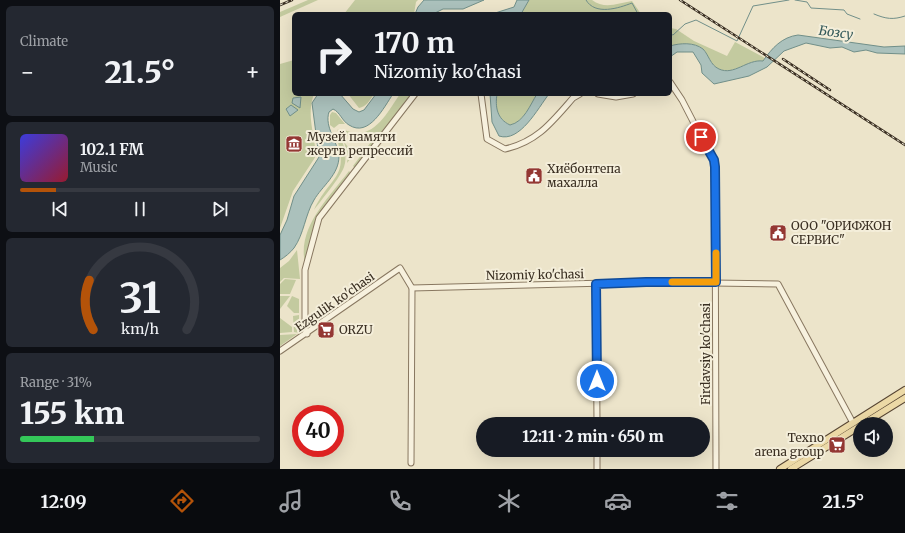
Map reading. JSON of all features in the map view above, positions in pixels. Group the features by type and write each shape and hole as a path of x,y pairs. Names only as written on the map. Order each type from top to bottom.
{"main road":[{"path":"869,417 905,390"},
{"path":"874,417 905,398"},
{"path":"780,469 853,428"},
{"path":"791,469 853,429"}],"street":[{"name":"Firdavsiy ko'chasi","path":"672,85 682,100 714,160 715,167 716,469"},
{"path":"307,334 305,329 306,270 319,218 413,96"},
{"path":"481,96 487,139 502,149 521,146 537,136 576,96"},
{"path":"610,96 622,96"},
{"name":"Ezgulik ko'chasi","path":"280,352 400,268 412,288"},
{"name":"Nizomiy ko'chasi","path":"412,288 646,282 778,284 853,419"},
{"path":"596,284 597,417"},
{"path":"410,463 412,288"},
{"path":"597,457 598,469"}],"green space":[{"path":"308,0 318,0 280,17 280,12"},
{"path":"355,0 418,0 416,2 414,12 346,12"},
{"path":"529,0 592,0 602,5 632,1 640,12 522,12"},
{"path":"672,28 676,29 694,41 727,56 735,42 765,58 763,61 751,62 735,69 725,71 714,65 703,49 695,45 678,44 672,46"},
{"path":"292,61 292,96 314,96 311,117 316,156 293,191 280,228 280,64"},
{"path":"350,96 373,96 366,105 359,108"},
{"path":"399,96 409,96 377,139 366,134 351,134 347,136 337,130 353,133 365,132 372,129 388,112"},
{"path":"497,96 536,96 523,117 510,125 500,116 496,103"},
{"path":"332,112 336,113 345,124 339,124 334,128 330,125 330,115"},
{"path":"335,133 343,143 346,158 344,167 335,183 314,210 320,198 337,175 340,168 341,159"},
{"path":"344,142 349,148 358,149 347,163 348,156"},
{"path":"371,142 373,144 355,168 353,166"},
{"path":"349,171 351,173 318,216 305,264 304,251 310,226 316,214"},
{"path":"297,250 300,279 284,278 280,282 280,268 289,261"},
{"path":"285,279 296,280 290,294 280,294 280,284"},
{"path":"280,296 290,296 280,309"},
{"path":"292,296 299,299 299,313 294,313 287,306"},
{"path":"299,315 299,333 294,332 293,316"},
{"path":"280,318 292,327 292,332 280,333"},
{"path":"297,334 280,346 280,335"}],"water":[{"path":"424,0 484,0 463,9 443,9 437,12 416,12"},
{"path":"517,0 529,0 522,12 498,12 514,7"},
{"name":"Бозсу","path":"798,35 884,47 905,46 905,54 877,53 866,50 854,52 842,47 830,48 806,43 784,51 767,67 749,76 714,84 702,73 701,65 693,52 677,52 672,56 672,46 678,44 695,45 703,49 716,67 725,71 735,69 751,62 763,61 778,44 792,36"},
{"path":"317,96 342,96 353,109 359,112 364,110 374,96 392,96 375,119 363,127 356,128 349,125 333,109 329,112 328,123 338,151 338,163 330,180 314,200 297,243 287,255 280,260 280,235 287,220 294,196 319,157 312,103"},
{"path":"490,96 497,96 496,103 498,112 502,119 510,125 523,117 536,96 548,96 528,123 514,134 507,137 499,136 492,122"},
{"path":"301,97 300,108 292,103 293,98"},
{"path":"291,105 298,110 290,116 286,109"}],"waterway":[{"path":"586,0 590,5 601,9 621,7 632,3 637,12"},
{"path":"672,35 685,24 696,20 737,41 753,6 789,0"},
{"path":"795,0 807,2 811,8 844,10 847,14 860,19"},
{"path":"874,14 890,18 905,16"}],"railway":[{"path":"280,5 292,0"},
{"path":"680,0 905,145"},
{"path":"783,59 830,90"}],"slow traffic":[{"path":"672,282 716,282 716,253"}],"place":[{"name":"Музей памяти жертв репрессий","path":"294,144"},
{"name":"Хиёбонтепа махалла","path":"534,176"},
{"name":"ООО \"ОРИФЖОН СЕРВИС\"","path":"778,233"},
{"name":"ORZU","path":"326,330"},
{"name":"Texno arena group","path":"837,445"}],"route":[{"path":"597,381 596,284 716,282 715,167 714,160 701,137"}]}
